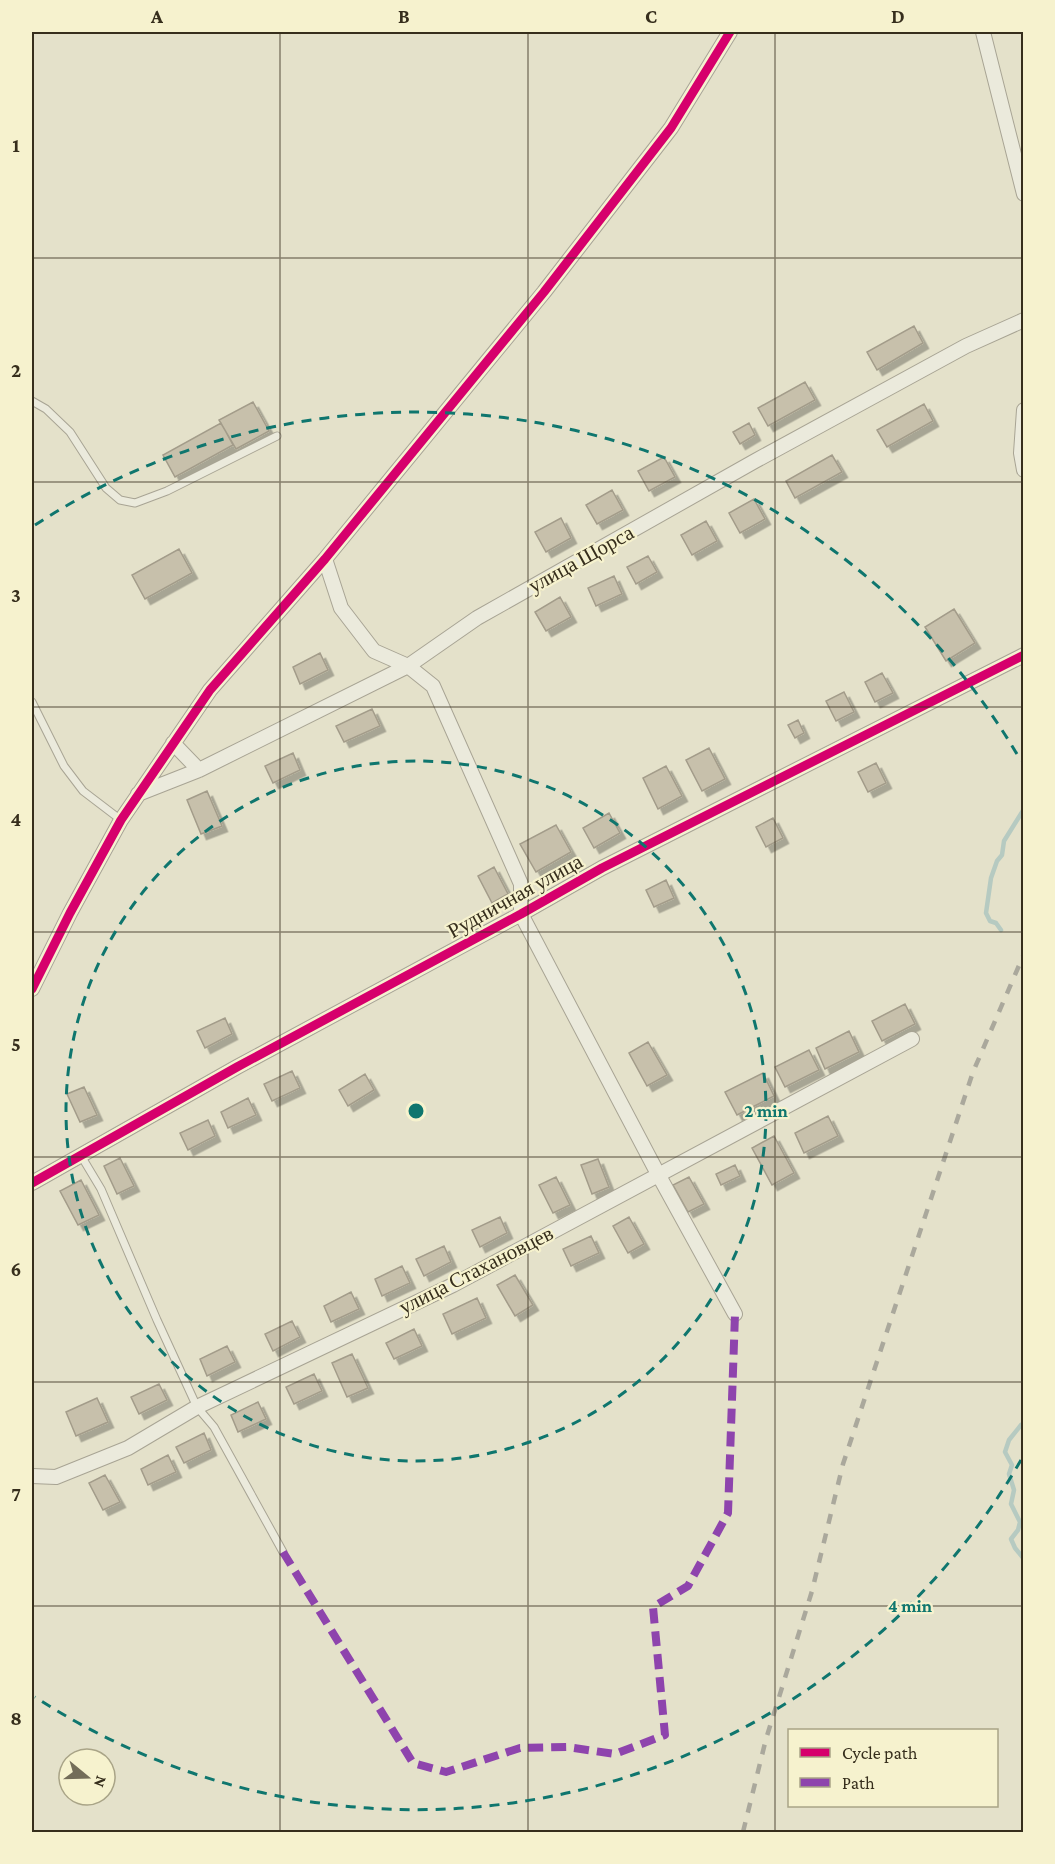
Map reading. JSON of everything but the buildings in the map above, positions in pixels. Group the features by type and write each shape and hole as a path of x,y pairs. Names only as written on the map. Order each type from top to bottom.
{"street":[{"path":"32,989 121,820 210,690 325,558 544,292 671,128 730,32"},
{"path":"982,32 1023,194"},
{"name":"улица Щорса","path":"137,795 199,770 408,666 477,618 755,461 966,346 1023,320"},
{"path":"1023,410 1021,453 1023,470"},
{"path":"325,558 341,608 374,651 408,666 433,686 521,884 521,914 658,1174 735,1314"},
{"name":"Рудничная улица","path":"32,1182 602,868 1023,656"},
{"path":"173,743 199,770"},
{"name":"улица Стахановцев","path":"32,1476 56,1477 128,1448 198,1407 453,1285 912,1039"}],"lane":[{"path":"32,401 46,409 70,432 106,488 120,500 135,502 167,491 277,436"},
{"path":"32,702 64,766 83,791 121,820"},
{"path":"80,1154 101,1189 157,1320 198,1407 214,1427 283,1552"}],"waterway":[{"path":"1001,930 996,923 990,921 986,913 991,878 997,861 1002,855 1004,841 1024,809"},
{"path":"1021,1425 1009,1440 1005,1452 1012,1465 1009,1474 1014,1490 1011,1504 1020,1522 1018,1530 1011,1539 1024,1559"}],"railway":[{"path":"743,1832 766,1739 812,1591 843,1464 973,1072 1024,954"}],"marked path":[{"path":"283,1552 413,1763 446,1772 520,1748 567,1747 615,1754 665,1735 653,1607 688,1586 728,1513 735,1314"}],"cycle path":[{"path":"32,989 121,820 210,690 325,559 544,292 671,128 730,32"},
{"path":"32,1183 237,1067 602,868 1024,655"}]}
